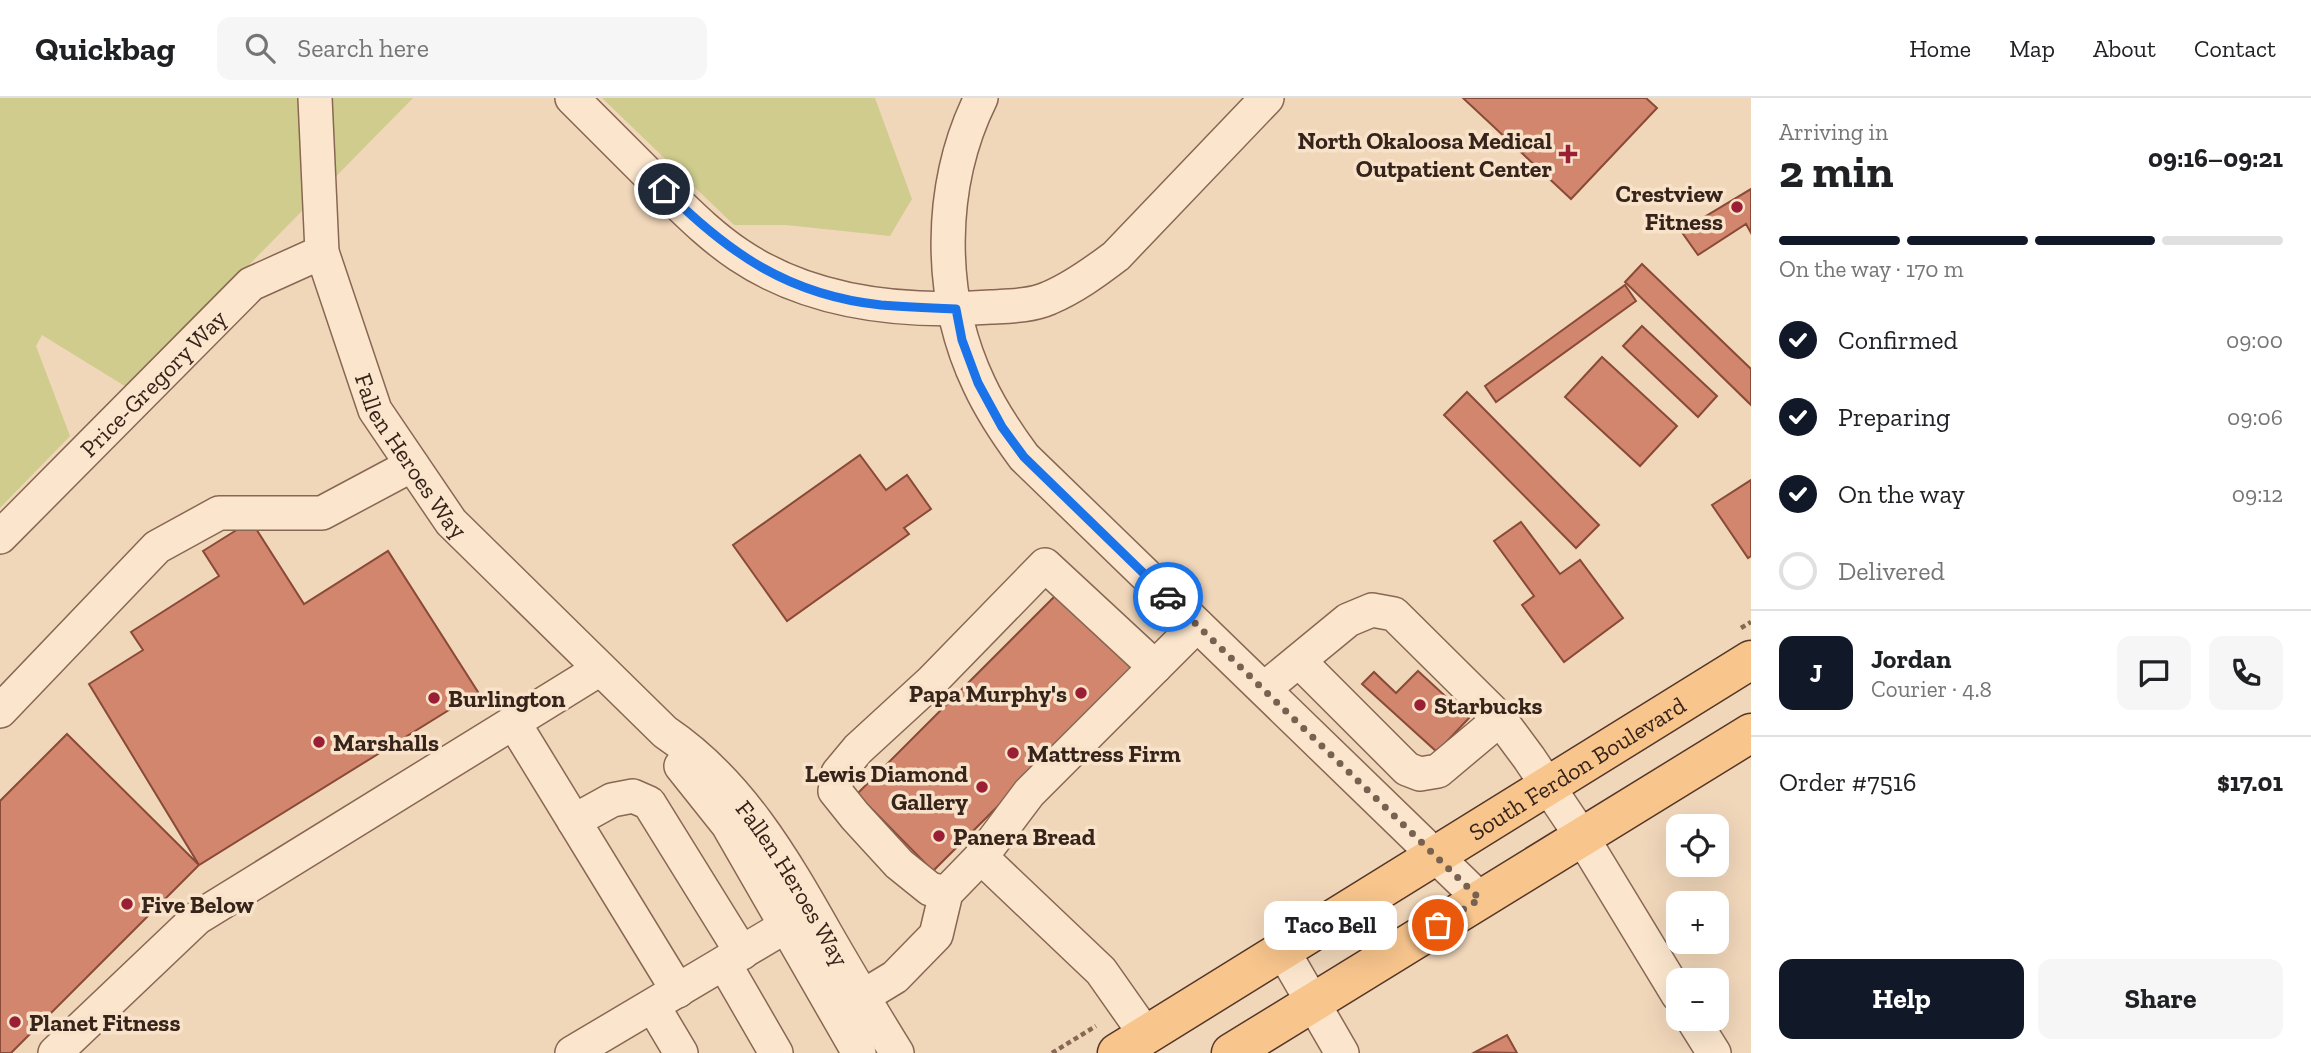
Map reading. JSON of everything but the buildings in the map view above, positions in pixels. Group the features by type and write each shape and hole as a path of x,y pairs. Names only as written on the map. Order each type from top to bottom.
{"main road":[{"name":"South Ferdon Boulevard","path":"1132,1044 1751,660"},
{"path":"1231,1053 1751,733"}],"street":[{"name":"Fallen Heroes Way","path":"315,98 322,252 375,410 451,522 665,732 694,752 741,802 786,864 897,1053"},
{"path":"572,98 701,225 740,256 784,279 831,296 879,305 956,309 1022,305 1047,299 1097,271 1116,256 1267,98"},
{"path":"981,98 958,160 951,198 948,251 962,340 978,383 1002,427 1024,457 1480,899"},
{"name":"Price-Gregory Way","path":"0,537 251,284 322,252"},
{"path":"0,711 157,547 219,513 322,513 412,466"},
{"path":"946,893 930,889 899,864 835,791 838,773 858,749 930,682 1045,565 1155,667"},
{"path":"1264,689 1348,620 1372,610 1394,614 1500,719 1549,785 1666,975"},
{"path":"862,997 895,978 936,935 946,893 982,857 1029,793 1197,625"},
{"path":"1299,661 1407,769 1420,774 1438,771 1500,719"},
{"path":"55,1053 197,918 600,669"},
{"path":"514,723 575,821 665,998 681,1053"},
{"name":"Fallen Heroes Way","path":"665,732 679,764 728,825 859,1053"},
{"path":"575,821 612,800 633,796 649,803 733,958 776,1053"},
{"path":"982,857 1101,971 1132,1044"},
{"path":"572,1053 786,926"},
{"path":"1283,951 1342,1053"},
{"path":"1700,1031 1714,1053"}],"shaded area":[{"path":"0,98 413,98 128,388 42,335 36,346 70,436 0,508"},
{"path":"602,98 875,98 912,199 890,236 786,225 734,225"}],"way so far":[{"path":"1168,597 1480,899 1438,925"}],"place":[{"name":"North Okaloosa Medical Outpatient Center","path":"1568,154"},
{"name":"Crestview Fitness","path":"1737,207"},
{"name":"Papa Murphy's","path":"1081,693"},
{"name":"Burlington","path":"434,698"},
{"name":"Starbucks","path":"1420,705"},
{"name":"Marshalls","path":"319,742"},
{"name":"Mattress Firm","path":"1013,753"},
{"name":"Lewis Diamond Gallery","path":"982,787"},
{"name":"Panera Bread","path":"939,836"},
{"name":"Five Below","path":"127,904"},
{"name":"Taco Bell","path":"1438,925"},
{"name":"Planet Fitness","path":"15,1022"}],"route":[{"path":"664,189 701,225 740,256 784,279 831,296 879,305 956,309 962,340 978,383 1002,427 1024,457 1168,597"}]}
